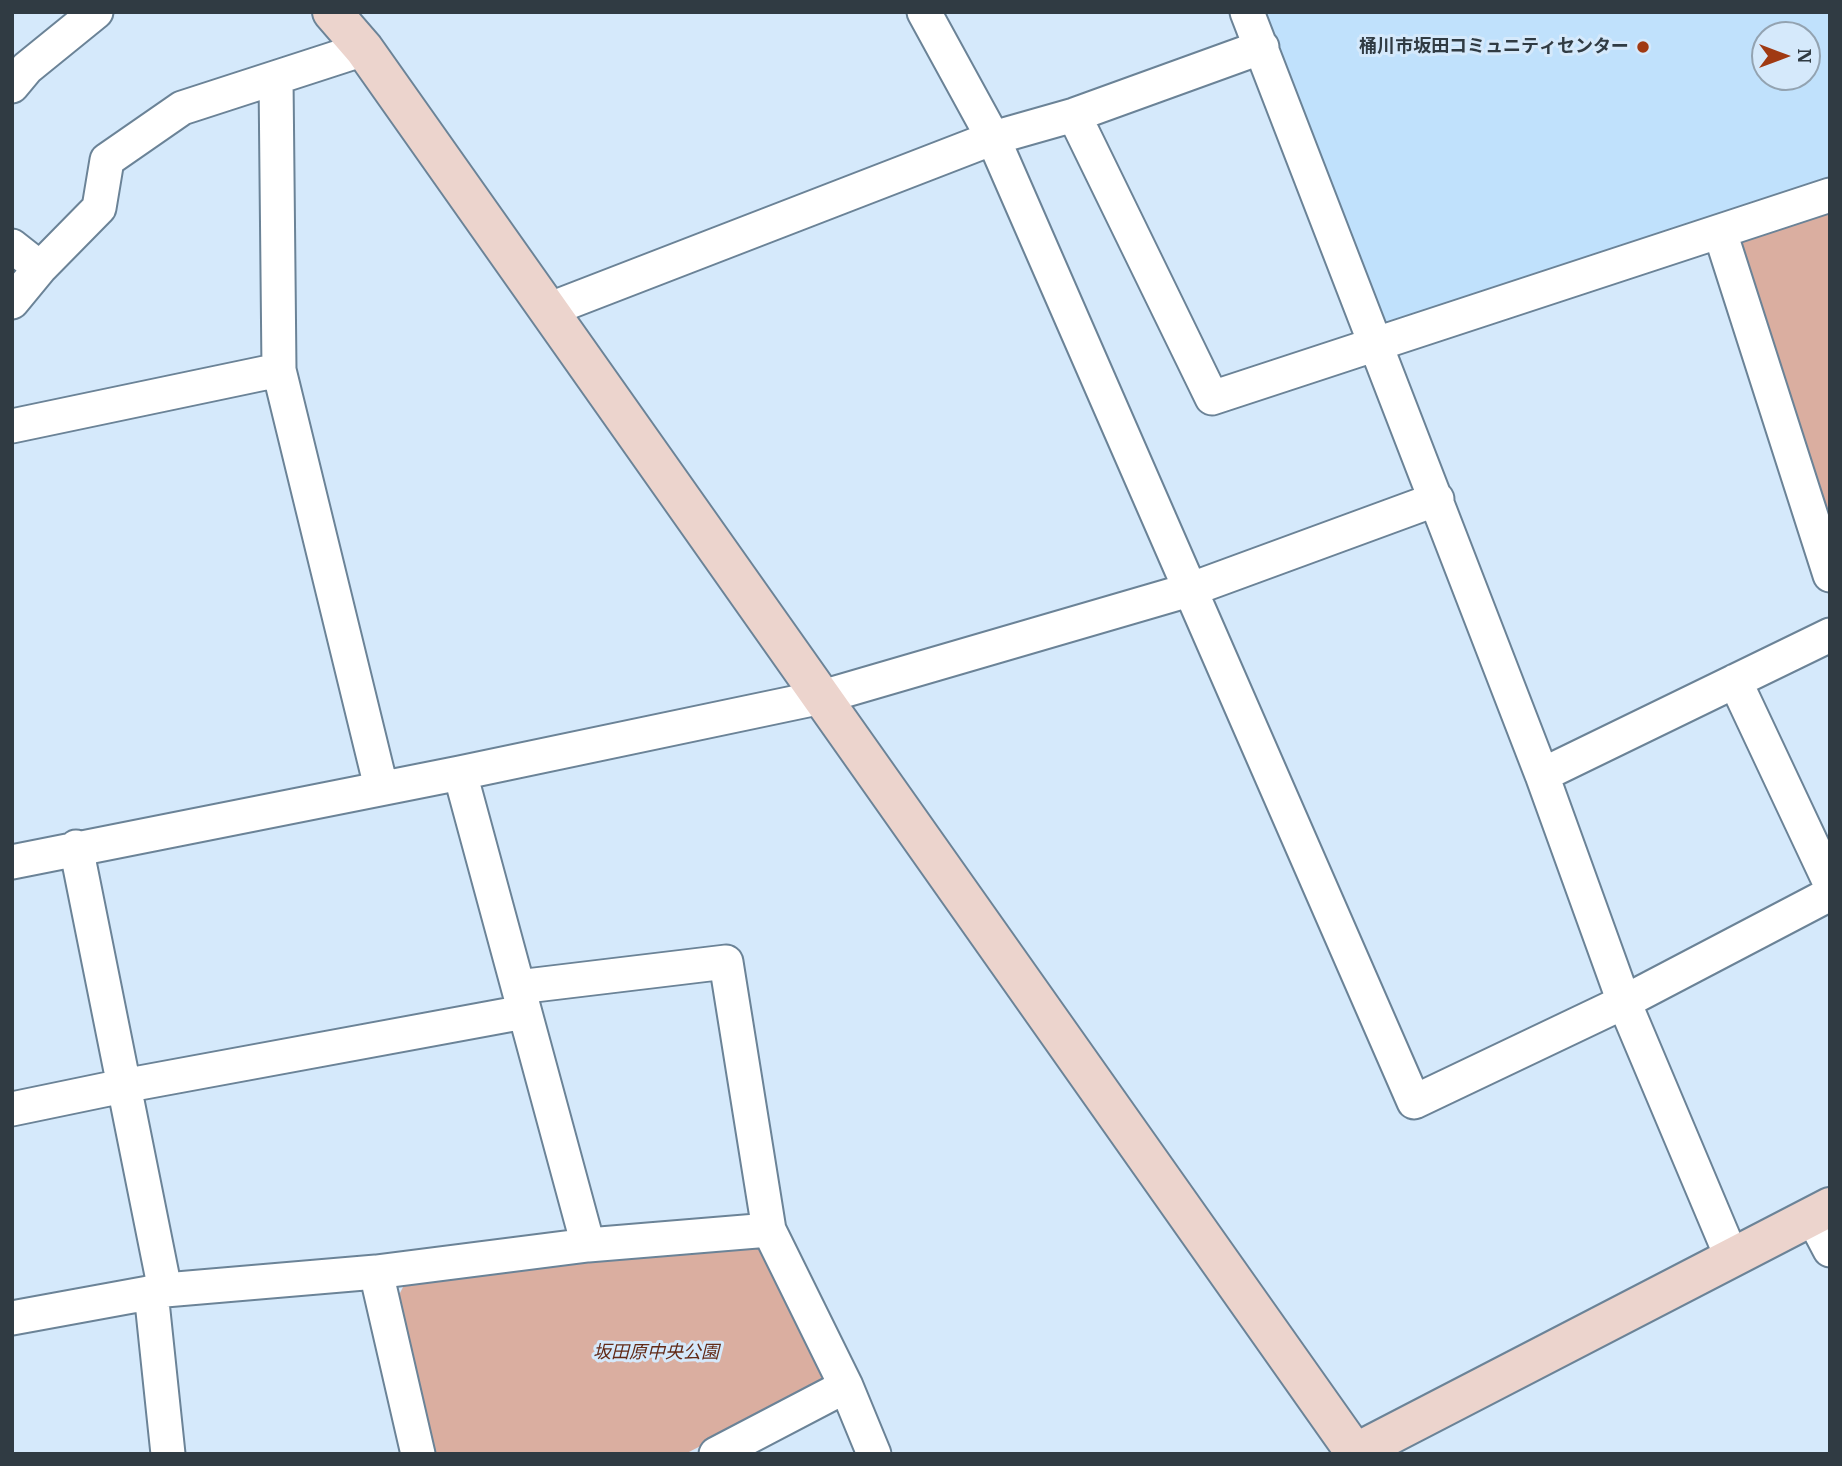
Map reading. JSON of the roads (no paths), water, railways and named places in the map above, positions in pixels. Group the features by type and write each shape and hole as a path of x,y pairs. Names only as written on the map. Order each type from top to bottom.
{"street":[{"path":"12,86 27,68 96,12"},
{"path":"332,12 363,49 1355,1453 1821,1212 1830,1250"},
{"path":"924,12 993,138 1414,1102 1624,1002 1830,894"},
{"path":"1247,12 1437,499 1542,775 1624,1002 1732,1258"},
{"path":"548,310 993,138 1074,115 1262,47"},
{"path":"12,302 40,268 99,208 107,160 181,108 363,49"},
{"path":"276,78 279,370 381,788"},
{"path":"1074,115 1212,398 1830,195"},
{"path":"1720,232 1830,575"},
{"path":"12,246 40,268"},
{"path":"12,426 279,370"},
{"path":"12,862 76,847 460,773 822,697 1189,590 1437,499"},
{"path":"1542,775 1735,681 1828,641"},
{"path":"1735,681 1830,883"},
{"path":"460,773 588,1245"},
{"path":"76,847 123,1086 158,1291 169,1454"},
{"path":"12,1109 521,1000 726,962 769,1230 846,1386 874,1454"},
{"path":"12,1318 158,1291 376,1272 588,1245 769,1230"},
{"path":"376,1272 418,1454"},
{"path":"716,1454 846,1386"}],"place":[{"name":"桶川市坂田コミュニティセンター","path":"1643,47"}],"park label":[{"name":"坂田原中央公園","path":"656,1353"}]}
